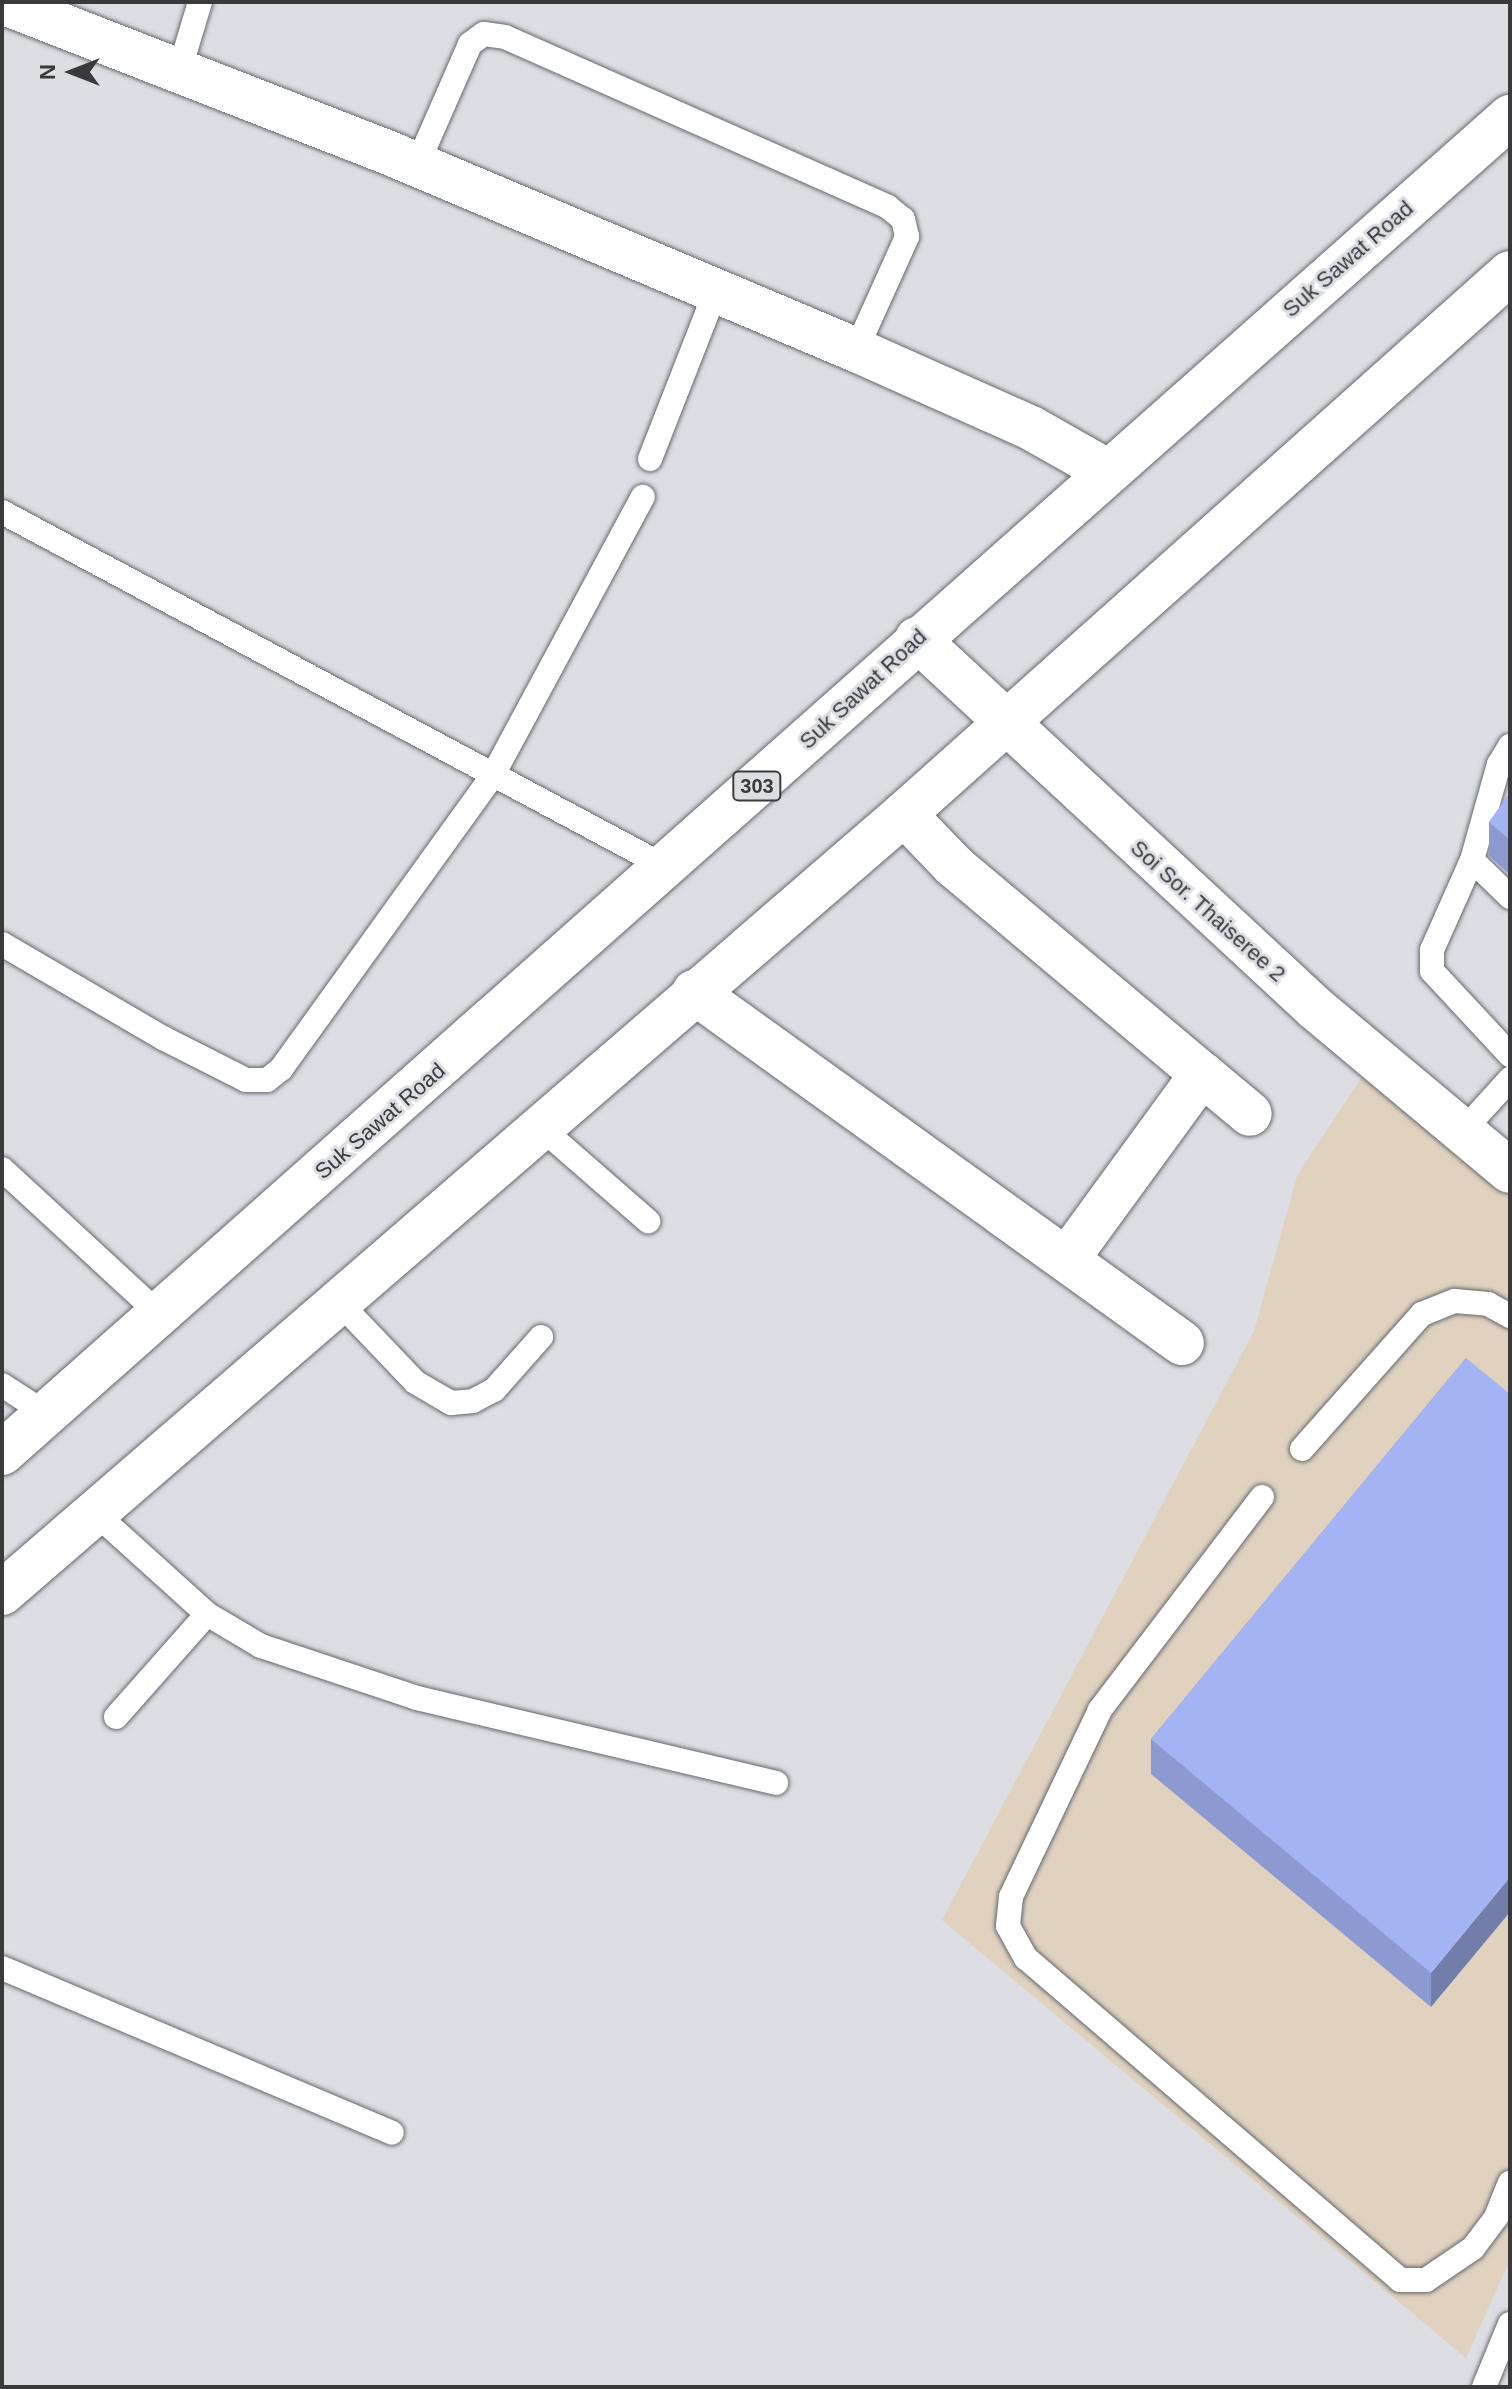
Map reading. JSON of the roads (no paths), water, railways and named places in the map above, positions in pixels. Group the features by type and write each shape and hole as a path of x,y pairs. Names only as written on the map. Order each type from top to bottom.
{"main road":[{"path":"2,2 417,165 856,350 1031,428 1107,471"},
{"name":"Suk Sawat Road","path":"2,1453 668,868 917,639 1510,117"},
{"path":"2,1593 337,1300 904,814 1510,273"},
{"name":"Soi Sor. Thaiseree 2","path":"917,639 1004,725 1315,1008 1510,1171"},
{"path":"904,814 954,866 1250,1114"},
{"path":"694,992 1182,1343"},
{"path":"1067,1259 1202,1074"}],"lane":[{"path":"179,72 200,2"},
{"path":"417,165 470,44 484,34 505,37 888,207 903,219 907,237 856,350"},
{"path":"650,459 716,291"},
{"path":"2,944 163,1038 246,1080 267,1080 281,1069 493,775 643,497"},
{"path":"2,512 668,868"},
{"path":"1510,746 1499,764 1472,860 1432,950 1432,971 1510,1055"},
{"path":"1472,860 1510,897"},
{"path":"1462,1132 1510,1079"},
{"path":"539,1126 648,1221"},
{"path":"2,1169 160,1315"},
{"path":"337,1300 415,1382 451,1403 473,1401 494,1390 541,1337"},
{"path":"1302,1449 1422,1314 1455,1301 1488,1304 1510,1316"},
{"path":"2,1385 47,1414"},
{"path":"1262,1497 1100,1710 1011,1897 1008,1926 1026,1958 1400,2280 1426,2280 1473,2248 1496,2217 1510,2183"},
{"path":"93,1511 207,1614 261,1646 417,1698 776,1783"},
{"path":"116,1717 207,1614"},
{"path":"2,1968 392,2133"},
{"path":"1484,2387 1510,2324"}]}
